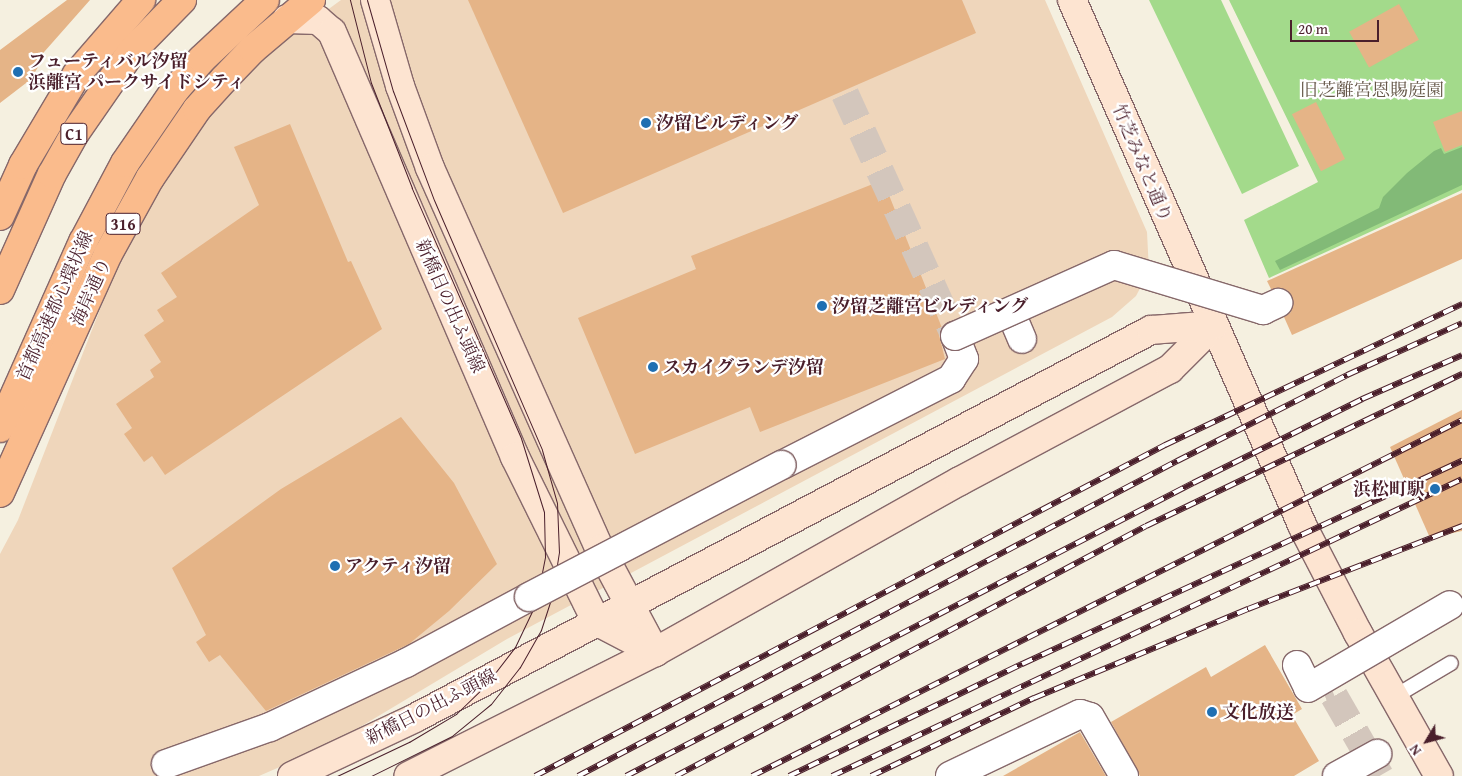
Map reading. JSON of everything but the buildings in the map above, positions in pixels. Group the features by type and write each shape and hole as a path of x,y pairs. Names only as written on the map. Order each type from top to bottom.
{"main road":[{"path":"0,216 23,165 77,74 141,0"},
{"name":"C1","path":"0,290 52,174 80,125 131,52 182,0"},
{"name":"首都高速都心環状線","path":"0,428 84,242 125,163 175,90 202,59 264,0"},
{"name":"海岸通り","path":"0,493 108,254 150,178 197,109 252,49 311,0"}],"street":[{"path":"375,0 400,86 430,168 600,549 655,652"},
{"name":"竹芝みなと通り","path":"1072,0 1303,527 1394,697 1439,776"},
{"name":"新橋日の出ふ頭線","path":"287,19 318,20 332,32 515,457 596,621"},
{"path":"166,764 270,727 406,663 552,584 951,379 964,360 955,336 1114,265 1263,310 1278,303"},
{"path":"1011,312 1022,339"},
{"name":"新橋日の出ふ頭線","path":"292,776 415,718 1151,330 1214,325"},
{"path":"408,776 655,652 960,481 1170,369 1214,325"},
{"path":"1297,665 1308,688 1462,598"},
{"path":"596,621 655,652"},
{"path":"950,776 1080,714 1090,717 1124,776"},
{"path":"1337,776 1377,754"}],"lane":[{"path":"1394,697 1451,663"}],"shaded area":[{"path":"341,0 1045,0 1147,232 1149,271 1136,296 1112,317 507,639 330,745 259,776 0,776 0,554 18,520 125,245 185,139 285,34 300,30"}],"green space":[{"path":"1149,0 1221,0 1299,166 1242,194"},
{"name":"旧芝離宮恩賜庭園","path":"1229,0 1462,0 1462,190 1269,278 1244,220 1318,182"},
{"path":"1462,147 1462,185 1280,270 1275,261 1379,208 1383,197 1407,173 1434,151 1441,148 1444,154"}],"tunnel":[{"path":"845,94 955,336"},
{"path":"1326,699 1334,696 1380,776"}],"tram line":[{"path":"337,776 409,742 456,714 485,686 515,647 536,603 545,557 544,512 521,438 412,188 371,83 350,0"},
{"path":"367,0 393,91 434,200 542,450 557,503 559,552 552,596 541,630 520,667 491,704 452,736 371,776"}],"railway":[{"path":"535,776 1165,445 1462,304"},
{"path":"578,776 1177,461 1347,375 1462,323"},
{"path":"626,776 1193,483 1362,399 1462,355"},
{"path":"676,776 1146,526 1462,374"},
{"path":"752,776 1462,420"},
{"path":"789,776 1022,664 1462,461"},
{"path":"832,776 1462,479"},
{"path":"871,776 1034,698 1248,609 1462,526"}],"place":[{"name":"フューティバル汐留 浜離宮 パークサイドシティ","path":"18,72"},
{"name":"汐留ビルディング","path":"646,123"},
{"name":"汐留芝離宮ビルディング","path":"822,306"},
{"name":"スカイグランデ汐留","path":"653,367"},
{"name":"浜松町駅","path":"1435,489"},
{"name":"アクティ汐留","path":"335,566"},
{"name":"文化放送","path":"1212,712"}]}
